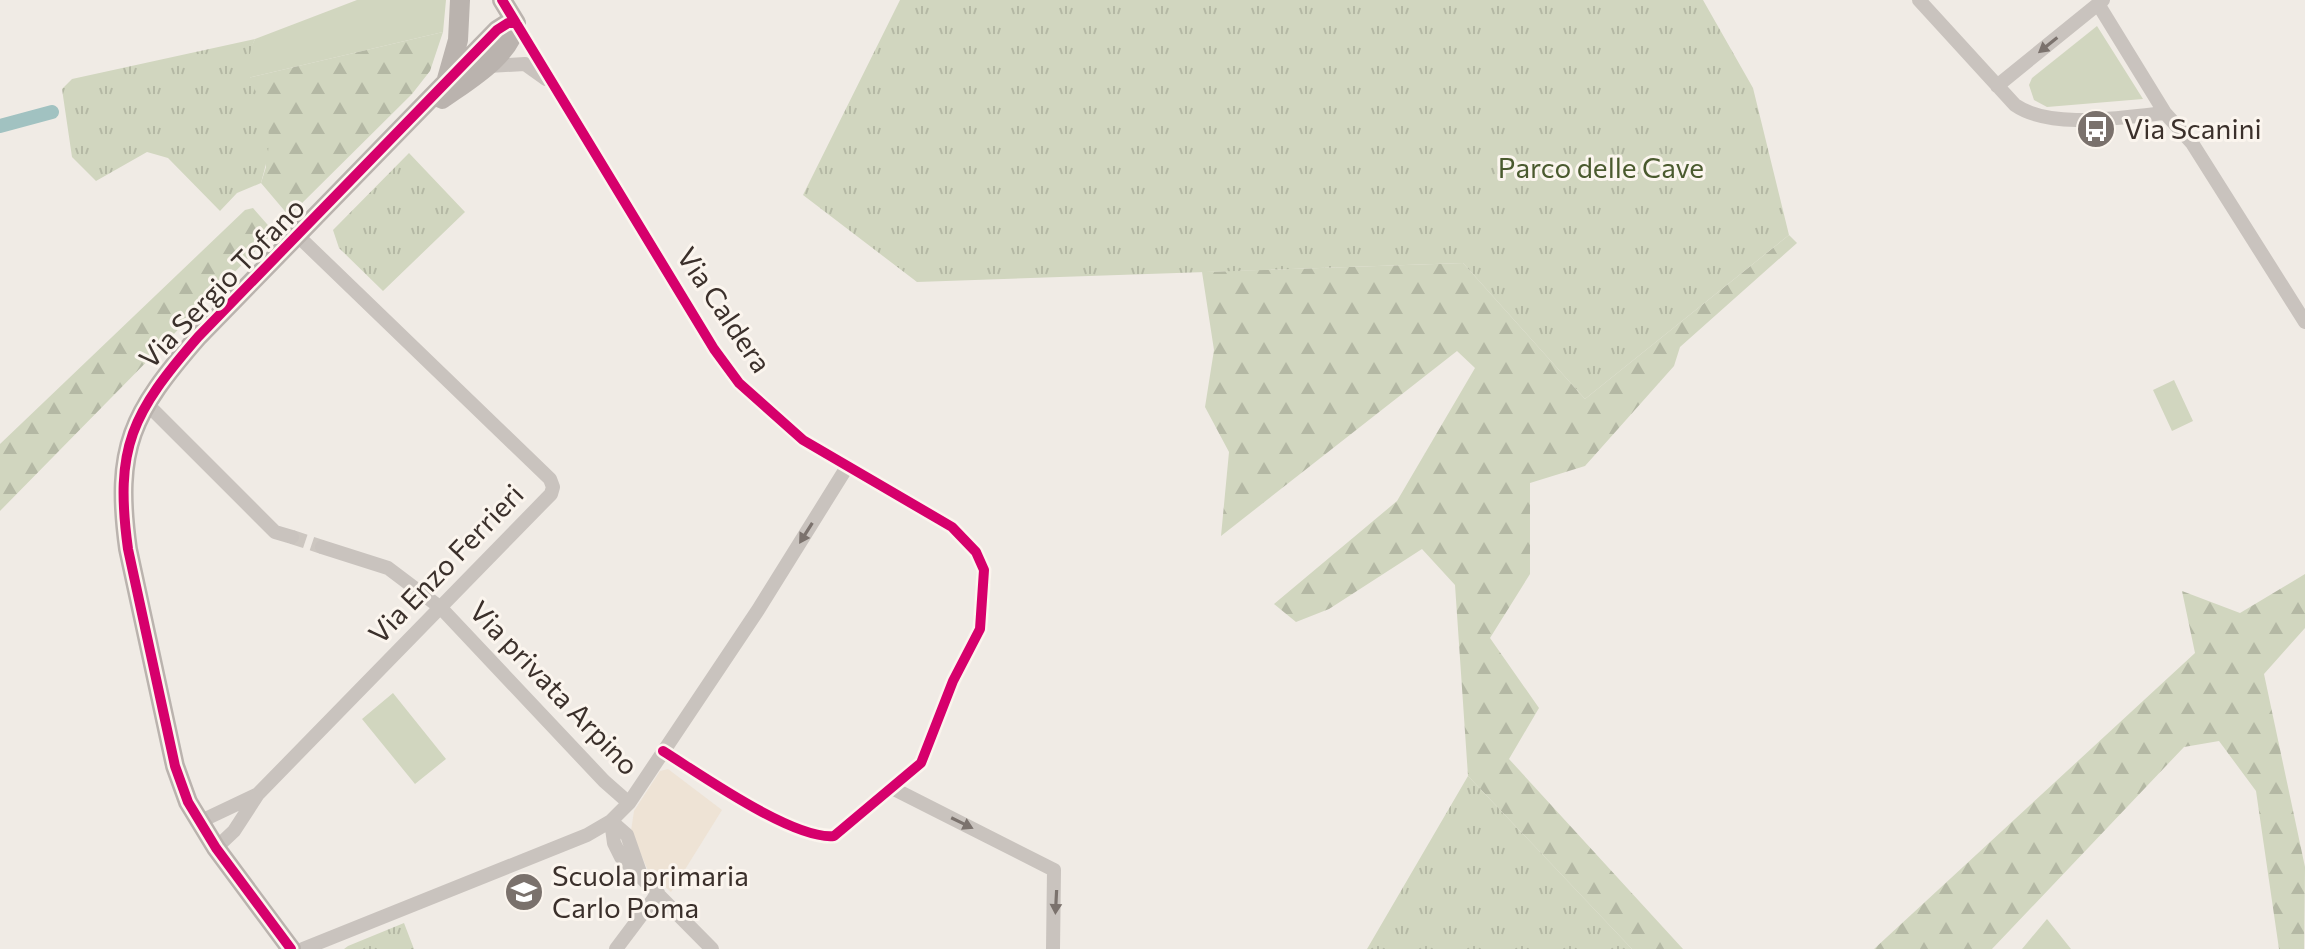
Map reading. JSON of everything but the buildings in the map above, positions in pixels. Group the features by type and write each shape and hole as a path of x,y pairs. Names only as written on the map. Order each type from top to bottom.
{"street":[{"name":"Via Sergio Tofano","path":"446,83 458,40 460,0"},
{"name":"Via Caldera","path":"502,0 727,368 803,440 952,527 981,561 984,579 980,629 953,681 921,763 892,788"},
{"path":"1919,0 2022,110 2045,118 2098,119 2165,113"},
{"path":"1997,86 2101,2 2165,113 2192,143 2305,322"},
{"name":"Via Sergio Tofano","path":"291,949 199,822 175,766 123,510 123,472 129,442 145,402 198,337 415,118 497,30 508,23 516,23 509,42 484,67 415,118"},
{"path":"484,67 500,63 525,64 554,86"},
{"name":"Via Enzo Ferrieri","path":"216,848 234,831 258,794 551,494 553,487 550,479 298,236"},
{"path":"145,402 275,532 292,537"},
{"path":"303,949 587,835 611,821 629,803 758,610 847,467"},
{"name":"Via privata Arpino","path":"322,547 388,568 441,608 604,781 629,803"},
{"path":"663,751 742,800 821,837 834,836 892,788 1054,870 1053,949"},
{"name":"Via Enzo Ferrieri","path":"199,822 258,794"},
{"path":"611,821 627,835 641,875 712,949"},
{"path":"616,949 658,893"},
{"path":"329,949 339,933"}],"green space":[{"path":"357,0 446,0 443,32 248,78 246,58 255,39"},
{"name":"Parco delle Cave","path":"900,0 1703,0 1753,88 1789,235 1585,399 1463,263 917,282 803,195"},
{"path":"2097,26 2143,99 2047,107 2034,100 2029,85 2032,78"},
{"path":"443,32 430,71 412,94 289,216 261,183 266,167 248,78"},
{"path":"255,39 249,65 252,84 268,127 266,163 261,183 237,193 220,211 168,158 147,152 96,181 72,157 62,89 72,79"},
{"path":"409,153 465,212 383,291 339,248 333,230"},
{"path":"253,208 274,232 0,511 0,444 245,210"},
{"path":"1789,235 1797,243 1680,347 1674,366 1585,466 1530,483 1530,574 1490,638 1539,708 1509,759 1683,949 1632,949 1468,776 1455,585 1422,549 1329,609 1296,622 1274,604 1397,501 1475,368 1457,351 1221,536 1229,452 1205,407 1214,350 1202,272 1463,263 1585,399"},
{"path":"2174,380 2193,421 2172,431 2153,390"},
{"path":"2305,574 2305,628 2264,674 2305,867 2304,949 2279,949 2256,791 2219,741 2184,747 1992,949 1874,949 2195,653 2182,591 2240,613"},
{"path":"393,693 446,759 415,784 362,719"},
{"path":"1468,776 1632,949 1367,949"},
{"path":"2047,919 2071,949 2022,949"},
{"path":"404,923 414,949 344,949 348,946"}],"shaded area":[{"path":"668,769 722,810 671,892 649,873 631,831 634,811 660,771"}],"waterway":[{"path":"0,126 52,112"}],"tunnel":[{"path":"292,537 322,547"}],"cycle path":[{"path":"502,0 714,349 739,383 803,440 952,527 976,552 984,570 980,629 953,681 921,763 834,836 795,828 772,817 663,751"},
{"path":"291,949 216,848 188,802 175,766 128,549 124,514 127,457 143,411 157,388 198,337 497,30 508,23 516,23"}],"place":[{"name":"Via Scanini","path":"2096,129"},
{"name":"Scuola primaria Carlo Poma","path":"524,892"}]}
